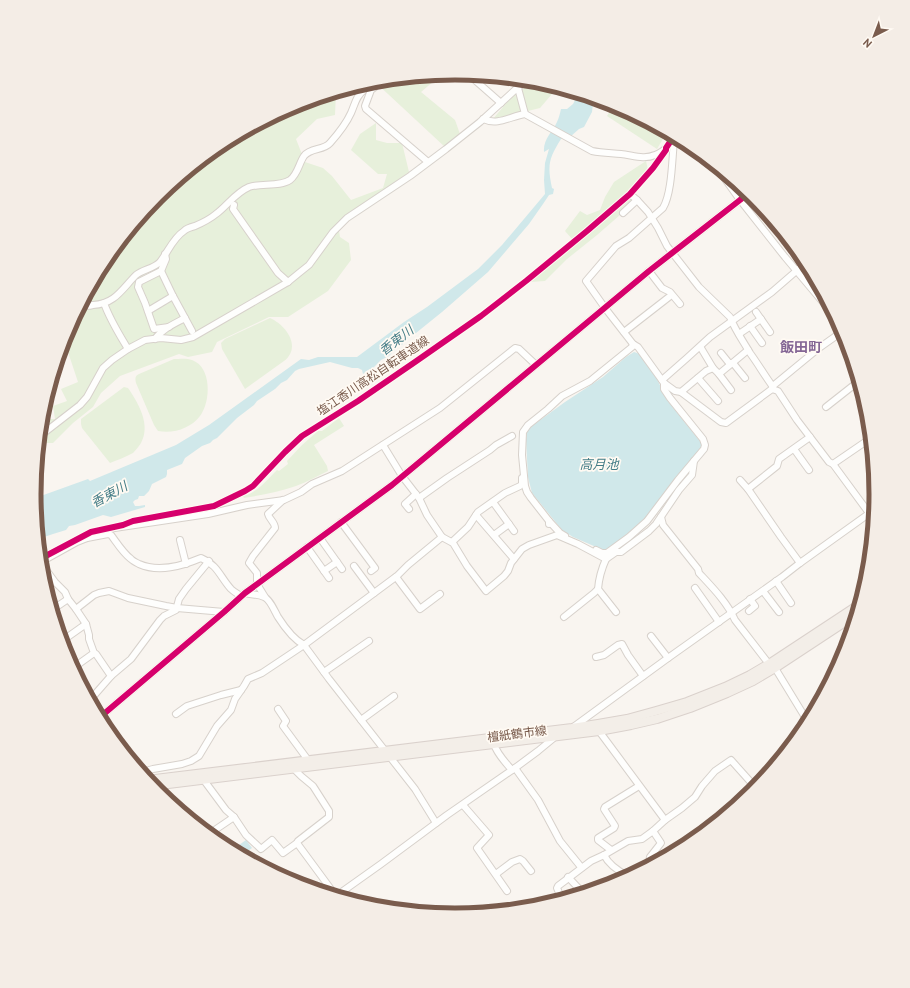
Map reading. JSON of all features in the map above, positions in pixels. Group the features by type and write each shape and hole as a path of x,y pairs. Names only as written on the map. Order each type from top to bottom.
{"main road":[{"name":"檀紙鶴市線","path":"155,779 308,760 494,744 554,737 599,731 657,719 690,708 753,681 852,609"},
{"name":"檀紙鶴市線","path":"160,785 294,769 627,719 686,702 725,687 772,666 850,618"}],"street":[{"path":"476,81 501,103"},
{"path":"46,431 80,405 103,368 128,349 145,340 161,338 181,340 193,337 288,282 309,265 333,232 347,218 410,176 483,119 520,86"},
{"path":"374,88 371,90 365,106 366,110 428,162"},
{"path":"518,88 525,114"},
{"path":"87,305 98,305 110,302 120,294 137,274 153,267 160,261 176,238 184,230 203,223 216,215 241,191 250,187 281,183 290,180 295,175 305,155 309,151 323,148 328,145 340,131 351,112 355,101 364,90"},
{"path":"483,119 488,121 500,121 525,114 592,151 599,153 650,157 658,154 673,142"},
{"path":"676,144 669,194 666,204 629,238 616,246 586,281 605,308 633,344 638,347 663,381 675,391 681,392 721,422 726,423 773,388 837,336"},
{"path":"728,183 820,298"},
{"path":"630,194 648,212 658,228 666,246 699,287 730,317 748,350 773,388 778,391 797,420 829,462 834,464 869,507"},
{"path":"105,714 243,595 402,476 649,271 743,197"},
{"path":"623,213 637,200"},
{"path":"234,205 233,209 278,273 288,282"},
{"path":"165,254 166,259 161,271 139,282 138,287 148,310 154,330 169,326"},
{"path":"663,381 710,337 772,292 800,266"},
{"path":"161,271 192,331"},
{"path":"649,271 662,288 670,292 680,304"},
{"path":"148,310 173,296"},
{"path":"624,332 647,312 669,297"},
{"path":"104,303 108,316 128,349"},
{"path":"756,312 770,332"},
{"path":"155,339 158,334 169,326 185,318"},
{"path":"739,334 761,319"},
{"path":"750,326 762,343"},
{"path":"606,560 560,533 548,521 527,492 523,473 523,432 528,425 562,396 590,381 632,347 633,344"},
{"path":"436,823 414,789 304,645 292,636 279,618 270,602 264,597 257,584 257,573 249,563 275,528 268,514 284,500 301,492 312,484 342,471 440,408 515,348 519,349 536,365"},
{"path":"701,348 713,368 731,390"},
{"path":"719,374 748,350"},
{"path":"721,353 729,363 733,363 745,378"},
{"path":"681,392 706,371 713,368"},
{"path":"698,378 718,401"},
{"path":"548,521 549,526 557,535 602,553 607,552 629,538 647,520 704,449 705,445 703,439 667,394 664,389 663,381"},
{"path":"826,407 855,385"},
{"path":"409,509 405,504 512,436"},
{"path":"748,489 777,466 779,459 810,437"},
{"path":"834,464 865,441"},
{"path":"383,445 402,476 417,496 427,515 442,536 452,542 467,566 486,591 508,572 511,563 522,549 557,535"},
{"path":"794,449 809,470"},
{"path":"564,617 598,589 599,576 606,560 616,552 621,552 656,524 679,490 692,475 694,461"},
{"path":"452,542 468,527 478,512 505,493 520,486 522,484 523,473"},
{"path":"740,480 748,489 800,563"},
{"path":"87,538 91,534 108,529 208,514 247,505 284,500"},
{"path":"493,502 514,531"},
{"path":"342,892 538,751 554,737 572,728 868,514"},
{"path":"476,515 514,559"},
{"path":"661,517 663,524 698,569 699,573 718,594 732,613 735,620 772,666 804,716"},
{"path":"342,522 375,568 371,571"},
{"path":"494,535 509,524"},
{"path":"47,559 87,538 108,534 111,535 132,560 144,566 170,568 201,558 209,561 232,591 243,595 264,597"},
{"path":"147,771 182,764 199,756 217,726 231,710 235,699 248,679 262,672 304,645 396,577 442,536"},
{"path":"320,538 342,569"},
{"path":"180,540 186,564"},
{"path":"307,547 329,578"},
{"path":"94,696 111,676 131,659 160,620 164,616 176,610 186,589 209,561"},
{"path":"324,571 337,562"},
{"path":"354,566 374,593"},
{"path":"49,574 65,592 68,599 86,624 94,653 111,676"},
{"path":"396,577 420,609 440,594"},
{"path":"776,581 791,603"},
{"path":"695,588 702,603 719,622"},
{"path":"598,589 616,612"},
{"path":"76,609 94,595 109,591 128,598 177,608 224,612"},
{"path":"763,591 779,612"},
{"path":"56,606 68,599"},
{"path":"749,611 755,606 750,599"},
{"path":"67,637 86,624"},
{"path":"651,636 668,658"},
{"path":"324,672 369,641"},
{"path":"596,657 604,655 618,645 622,644 643,676"},
{"path":"78,664 94,653"},
{"path":"176,714 187,706 241,690"},
{"path":"361,720 394,696"},
{"path":"278,709 286,721 283,726 308,760"},
{"path":"599,731 665,820"},
{"path":"494,744 501,756 538,800 560,841 581,868"},
{"path":"560,895 557,888 568,877 591,861 628,841 642,839 695,797 715,771 731,760 752,783"},
{"path":"203,779 226,810 234,817 246,835 261,849 272,840 283,853 329,816 329,810 313,786 294,769"},
{"path":"611,850 598,840 598,838 615,826 604,809 639,786"},
{"path":"463,805 489,835 477,848 507,891"},
{"path":"214,830 234,817"},
{"path":"650,859 653,852 661,843 653,831"},
{"path":"297,843 331,889"},
{"path":"604,855 614,868 621,872"},
{"path":"496,874 512,862 520,859 530,871"},
{"path":"568,877 579,889"}],"green space":[{"path":"434,81 421,92 455,120 460,134 445,147 380,87"},
{"path":"527,87 554,92 540,108 492,120 514,94"},
{"path":"336,98 335,115 317,119 296,139 305,162 323,168 332,176 351,200 383,188 387,174 378,174 351,150 360,134 376,123 376,140 387,143 402,143 409,172 346,217 338,225 340,237 349,243 351,260 328,291 288,317 269,317 217,342 212,352 188,357 179,354 120,376 101,393 93,407 73,423 53,443 45,443 48,419 55,419 53,406 67,401 61,389 78,382 67,350 96,287 127,242 144,221 162,201 203,166 248,135 297,112"},
{"path":"610,111 664,137 657,149 607,116"},
{"path":"646,161 648,170 628,192 636,201 567,259 545,281 530,282 563,254 573,240 565,231 580,211 587,215 600,210 605,197 614,182"},
{"path":"270,318 276,321 286,331 292,343 292,349 284,361 245,389 222,349 221,343 225,339"},
{"path":"174,359 192,360 199,364 206,377 208,394 204,410 192,424 176,431 158,431 136,383 136,377 139,374"},
{"path":"124,387 128,388 140,408 145,429 144,436 141,443 133,453 110,463 82,428 81,419"},
{"path":"339,418 344,426 314,445 327,466 328,471 290,488 244,498 243,496 253,492 266,482 277,470 279,471 288,464 287,461 318,431 322,431"}],"water":[{"name":"香東川","path":"576,98 593,104 592,112 584,127 579,129 570,137 561,139 554,151 549,167 552,188 554,189 553,194 549,195 529,224 488,272 442,312 405,340 402,345 398,346 389,356 381,360 373,368 363,374 362,370 358,368 352,368 330,362 295,371 287,380 257,401 237,418 217,438 185,458 182,464 167,470 166,477 152,484 149,491 144,496 139,496 138,499 133,502 135,506 145,505 145,507 111,517 103,515 69,526 66,530 44,537 41,496 88,479 90,481 176,445 209,425 301,359 309,360 318,357 357,357 478,269 502,245 545,194 545,163 549,149 544,152 545,143 557,122 561,109 567,109 573,104"},
{"name":"高月池","path":"634,352 641,355 656,377 667,400 703,445 699,453 646,518 610,548 603,550 573,537 562,530 532,493 528,477 527,432 532,426 603,377"},
{"path":"246,840 252,848 246,852 237,846"}],"cycle path":[{"name":"塩江香川高松自転車道線","path":"46,556 91,532 123,525 133,521 214,506 253,486 302,436 358,401 481,316 587,231 630,194 653,168 671,141"},
{"path":"104,714 245,593 392,485 649,271 743,197"}],"district":[{"name":"飯田町","path":"801,347"}]}
